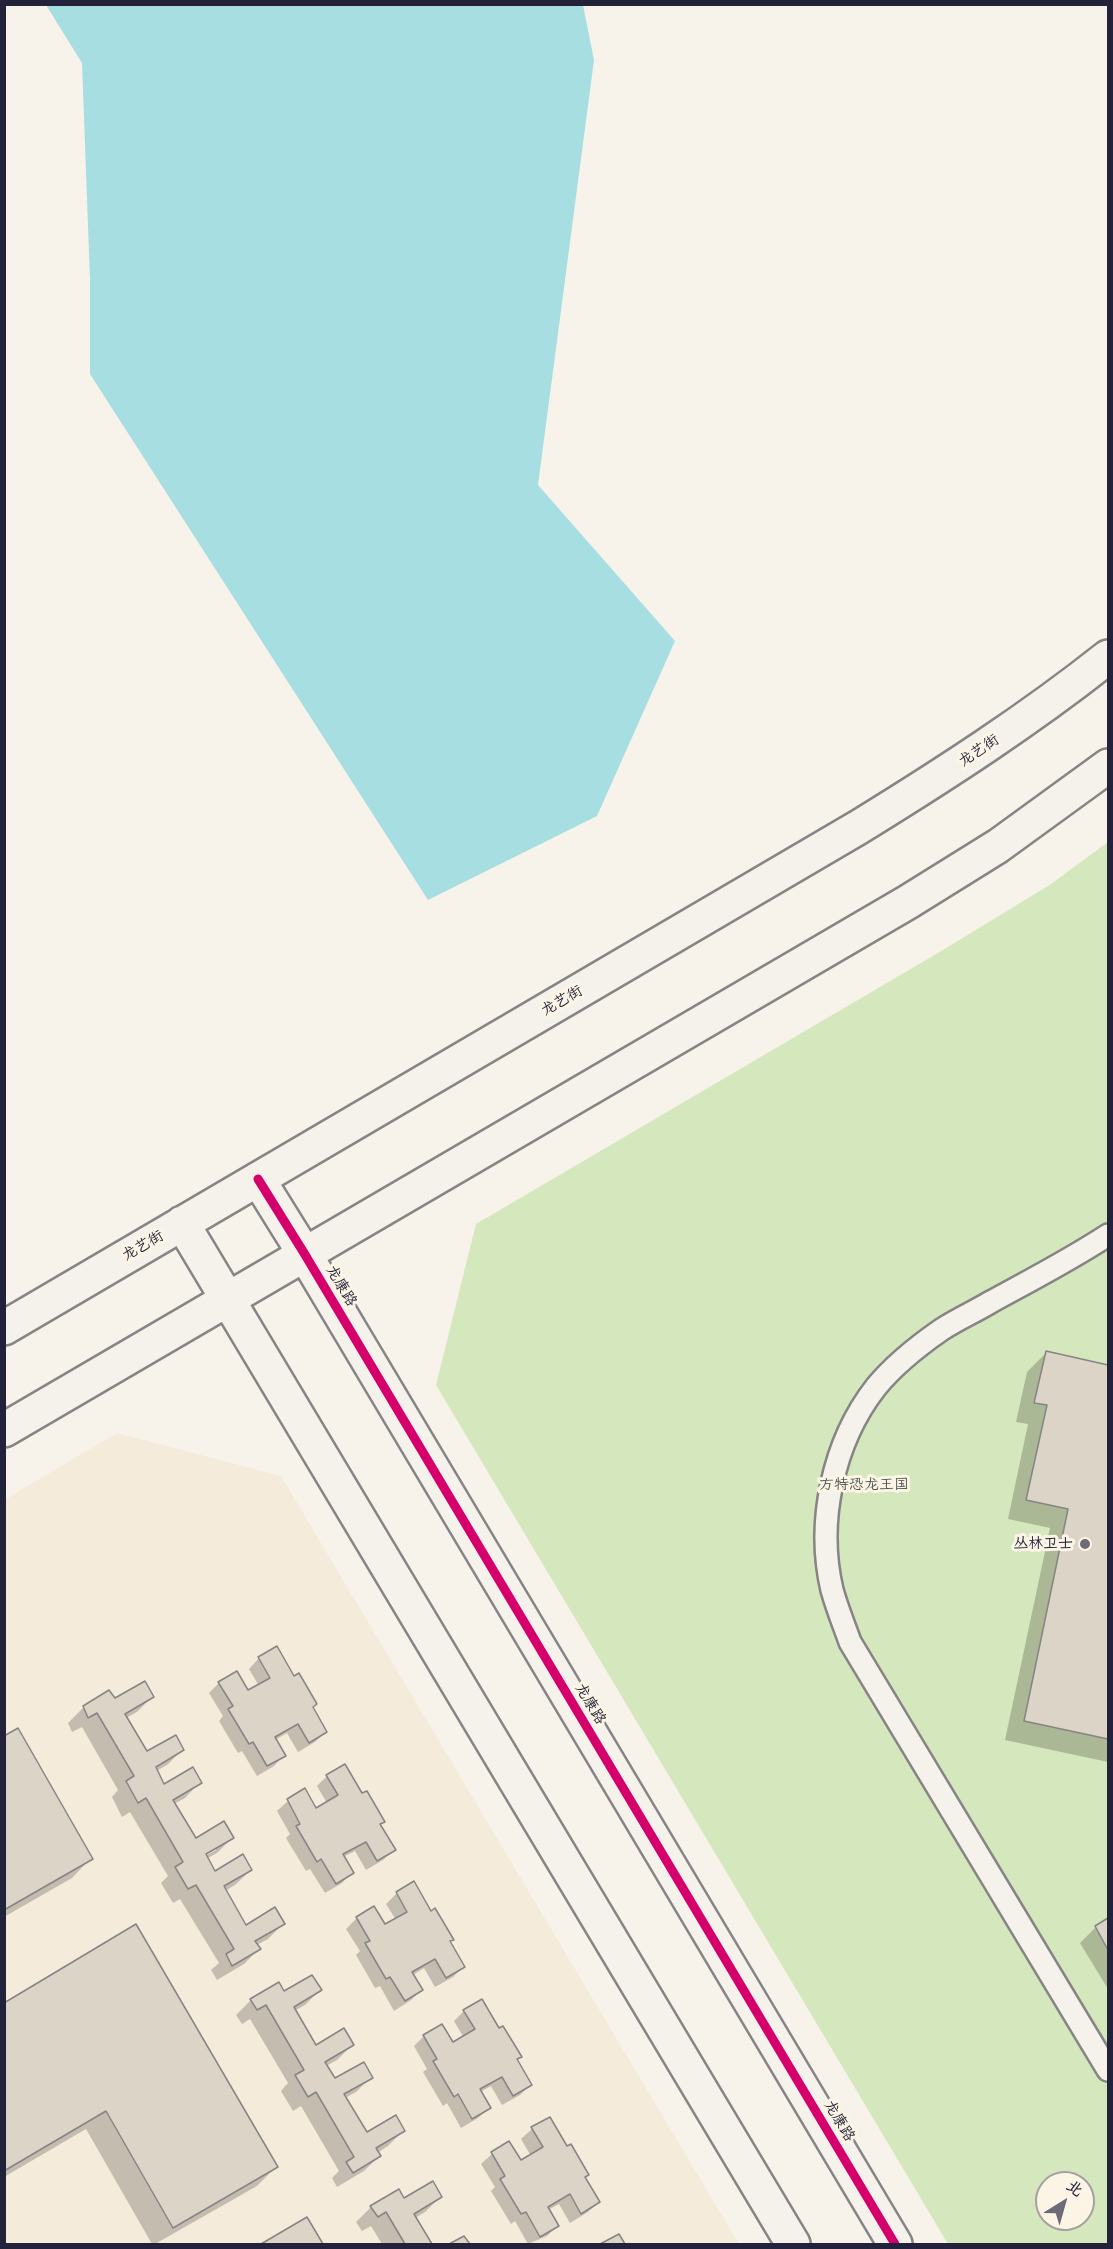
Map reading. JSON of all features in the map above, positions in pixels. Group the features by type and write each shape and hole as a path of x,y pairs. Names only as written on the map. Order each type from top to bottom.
{"main road":[{"name":"龙艺街","path":"4,1328 859,827 946,774 1059,696 1108,657"},
{"path":"4,1430 908,902 998,846 1108,766"},
{"name":"龙康路","path":"258,1179 895,2244"},
{"path":"182,1223 792,2244"}],"lane":[{"path":"1108,1235 943,1329 908,1355 876,1387 839,1453 828,1506 826,1551 832,1591 850,1642 1108,2070"}],"shaded area":[{"path":"117,1433 281,1476 739,2244 5,2244 4,1500"}],"green space":[{"name":"方特恐龙王国","path":"1108,842 1108,2244 948,2244 436,1385 476,1224 943,950 1051,884"}],"water":[{"path":"46,5 583,5 594,60 538,485 675,641 597,816 428,900 90,374 90,280 82,63"}],"building":[{"name":"丛林卫士","path":"1046,1351 1108,1365 1108,1739 1024,1721 1068,1509 1026,1500 1047,1405 1034,1403"},
{"path":"277,1646 294,1676 299,1673 317,1704 313,1707 327,1732 309,1743 298,1724 275,1737 286,1756 267,1766 253,1742 249,1744 228,1709 233,1706 218,1682 237,1671 248,1690 270,1678 258,1657"},
{"path":"145,1681 154,1697 125,1714 147,1751 176,1735 184,1750 156,1767 164,1784 193,1767 202,1783 173,1800 196,1838 224,1821 234,1838 206,1854 215,1871 243,1854 252,1870 224,1886 246,1925 275,1907 285,1924 255,1941 261,1949 232,1966 226,1954 234,1949 196,1885 188,1889 175,1867 183,1862 146,1798 138,1803 126,1781 134,1776 97,1713 88,1718 83,1706 109,1690 115,1698"},
{"path":"18,1728 93,1859 4,1910 4,1736"},
{"path":"345,1764 362,1793 367,1791 385,1822 380,1824 396,1850 377,1861 366,1842 343,1854 354,1873 336,1884 321,1859 317,1862 296,1826 300,1824 287,1799 305,1788 316,1808 338,1795 326,1775"},
{"path":"414,1881 431,1911 435,1908 454,1940 450,1941 465,1967 446,1978 435,1959 412,1972 423,1990 405,2001 390,1977 386,1979 365,1943 370,1941 356,1917 374,1906 385,1924 407,1912 396,1892"},
{"path":"1108,1918 1108,1950 1095,1926"},
{"path":"136,1924 278,2167 173,2228 106,2111 4,2171 4,2003"},
{"path":"312,1975 322,1990 294,2007 316,2045 344,2028 354,2045 325,2062 335,2078 364,2062 373,2078 344,2094 367,2132 396,2115 405,2131 376,2148 381,2156 353,2173 346,2162 354,2157 316,2092 308,2097 295,2075 304,2070 266,2005 257,2010 250,1999 279,1982 284,1991"},
{"path":"482,1999 499,2028 503,2026 522,2057 517,2059 532,2085 513,2096 502,2077 480,2089 491,2108 472,2119 458,2094 454,2097 433,2061 437,2059 423,2035 442,2024 453,2042 475,2029 463,2010"},
{"path":"550,2117 567,2146 571,2144 589,2175 585,2177 600,2202 581,2214 570,2194 548,2207 559,2226 540,2237 526,2212 521,2214 500,2179 505,2176 491,2152 509,2141 521,2160 543,2147 531,2127"},
{"path":"433,2181 442,2197 414,2214 432,2244 405,2244 386,2212 378,2217 370,2206 399,2189 404,2198"},
{"path":"307,2217 323,2244 261,2244"},
{"path":"619,2234 625,2244 600,2244"},
{"path":"464,2236 470,2244 449,2244"}],"cycle path":[{"path":"258,1179 895,2244"}],"place":[{"name":"丛林卫士","path":"1085,1544"}]}
